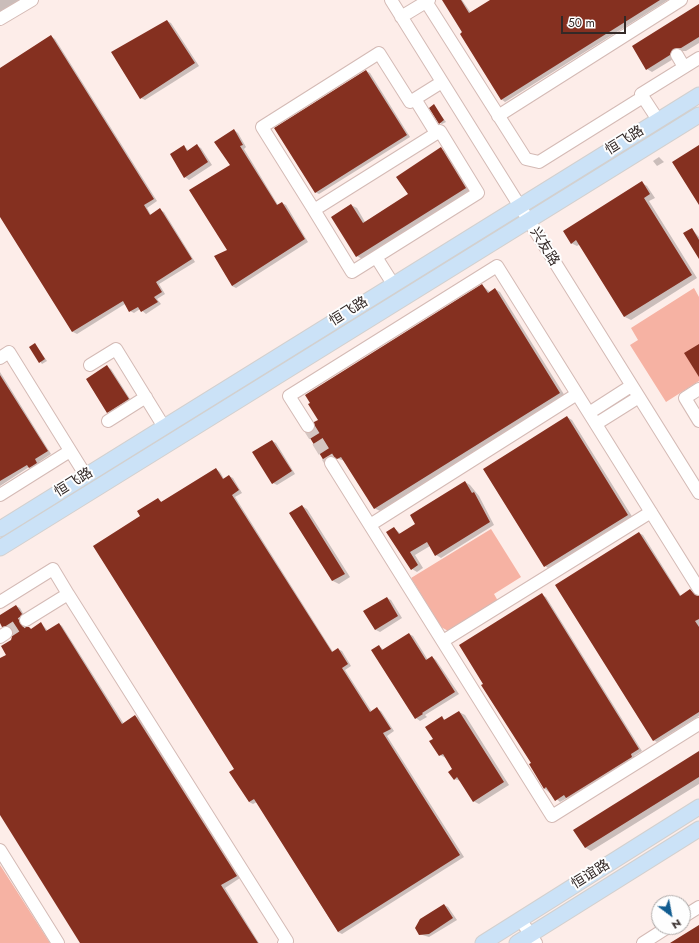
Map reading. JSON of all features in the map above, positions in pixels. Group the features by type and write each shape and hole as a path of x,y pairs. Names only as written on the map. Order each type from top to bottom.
{"main road":[{"name":"恒飞路","path":"0,529 699,95"},
{"name":"恒飞路","path":"0,548 699,115"},
{"name":"恒谊路","path":"482,943 699,807"},
{"name":"恒谊路","path":"517,943 533,939 699,829"}],"street":[{"path":"0,19 32,0"},
{"name":"兴友路","path":"391,0 527,221 699,493"},
{"path":"498,116 682,0"},
{"path":"402,17 427,1 526,159 539,162 643,97"},
{"path":"314,210 440,131 478,193 352,272 262,127 379,53 410,102 442,82"},
{"path":"677,55 684,67"},
{"path":"658,120 641,94 699,58"},
{"path":"415,99 436,133"},
{"path":"376,257 393,284"},
{"path":"308,426 289,396 497,266 699,589"},
{"path":"90,365 116,349 164,427"},
{"path":"0,358 9,352 86,476"},
{"path":"589,413 631,386"},
{"path":"699,389 685,398 699,421"},
{"path":"370,525 577,394"},
{"path":"596,424 639,397"},
{"path":"108,421 146,398"},
{"path":"0,494 70,451"},
{"path":"331,463 552,816 699,724"},
{"path":"443,641 651,512"},
{"path":"0,602 53,569 287,941 284,943"},
{"path":"26,620 68,594"},
{"path":"0,850 58,943"},
{"path":"520,919 533,939"},
{"path":"644,943 656,935"}],"shaded area":[{"path":"694,288 699,297 699,381 666,402 630,345 638,340 631,328"},
{"path":"491,529 521,577 494,594 498,601 450,632 441,627 411,578"},
{"path":"0,865 50,943 0,943"}],"building":[{"path":"442,0 461,0 469,13 490,0 660,0 501,100 460,34 462,32"},
{"path":"699,4 699,37 681,48 673,49 670,55 646,70 632,46"},
{"path":"167,20 195,63 140,99 111,52"},
{"path":"51,35 154,199 144,205 150,215 160,208 192,259 156,282 162,292 154,297 158,302 141,312 138,307 129,312 123,301 72,332 0,217 0,68"},
{"path":"366,70 407,135 315,193 274,128"},
{"path":"434,104 444,120 439,124 429,108"},
{"path":"234,129 243,145 240,146 277,205 282,202 305,239 232,286 214,256 227,250 189,190 230,165 214,142"},
{"path":"197,144 208,162 184,178 170,154 184,145 187,151"},
{"path":"699,145 699,205 672,162"},
{"path":"441,147 466,188 356,257 331,217 351,204 363,223 408,194 396,177"},
{"path":"642,181 650,194 644,198 692,275 624,317 576,240 571,244 563,231"},
{"path":"692,228 699,240 699,259 683,233"},
{"path":"482,284 488,293 495,288 560,393 374,509 341,457 337,459 330,456 324,461 307,433 314,430 314,422 318,420 308,404 310,403 305,395"},
{"path":"35,343 45,359 39,363 29,347"},
{"path":"699,344 699,377 684,353"},
{"path":"107,365 129,399 107,413 86,379"},
{"path":"0,375 48,451 35,459 37,463 29,468 27,465 0,481"},
{"path":"567,416 628,515 544,567 483,469"},
{"path":"272,440 292,471 272,484 252,452"},
{"path":"216,468 223,479 229,475 239,490 232,495 332,652 338,648 348,664 342,668 370,712 377,707 391,729 383,733 460,855 338,932 254,799 249,802 229,772 234,769 93,546 140,516 137,511 158,498 161,502"},
{"path":"465,481 472,493 474,492 490,522 435,556 427,542 410,552 418,565 411,570 386,532 394,527 399,534 415,524 410,515"},
{"path":"302,505 345,574 332,581 289,513"},
{"path":"639,532 680,596 690,589 695,595 699,596 699,619 695,621 699,627 699,712 653,741 555,585"},
{"path":"542,593 639,749 631,754 632,757 566,798 564,795 555,801 546,787 544,789 529,764 531,763 481,685 483,684 459,645"},
{"path":"387,597 398,616 375,630 363,611"},
{"path":"16,605 22,614 19,621 23,627 29,627 31,629 41,622 46,631 59,623 122,724 135,715 237,876 221,885 258,943 80,943 0,815 0,658 6,655 1,646 11,640 13,633 10,626 2,627 0,623 0,615"},
{"path":"409,633 426,660 432,656 455,692 415,719 371,650 379,645 382,650"},
{"path":"459,711 504,782 473,802 457,777 454,780 448,772 452,769 443,754 439,756 429,741 433,739 425,727 442,716 444,720"},
{"path":"699,751 699,777 585,848 573,830"},
{"path":"444,904 453,918 429,934 419,935 415,928 420,919"},
{"path":"699,925 699,943 670,943 683,935 691,935 691,930"}],"tunnel":[{"path":"308,426 331,463"},
{"path":"6,633 26,620"}]}
